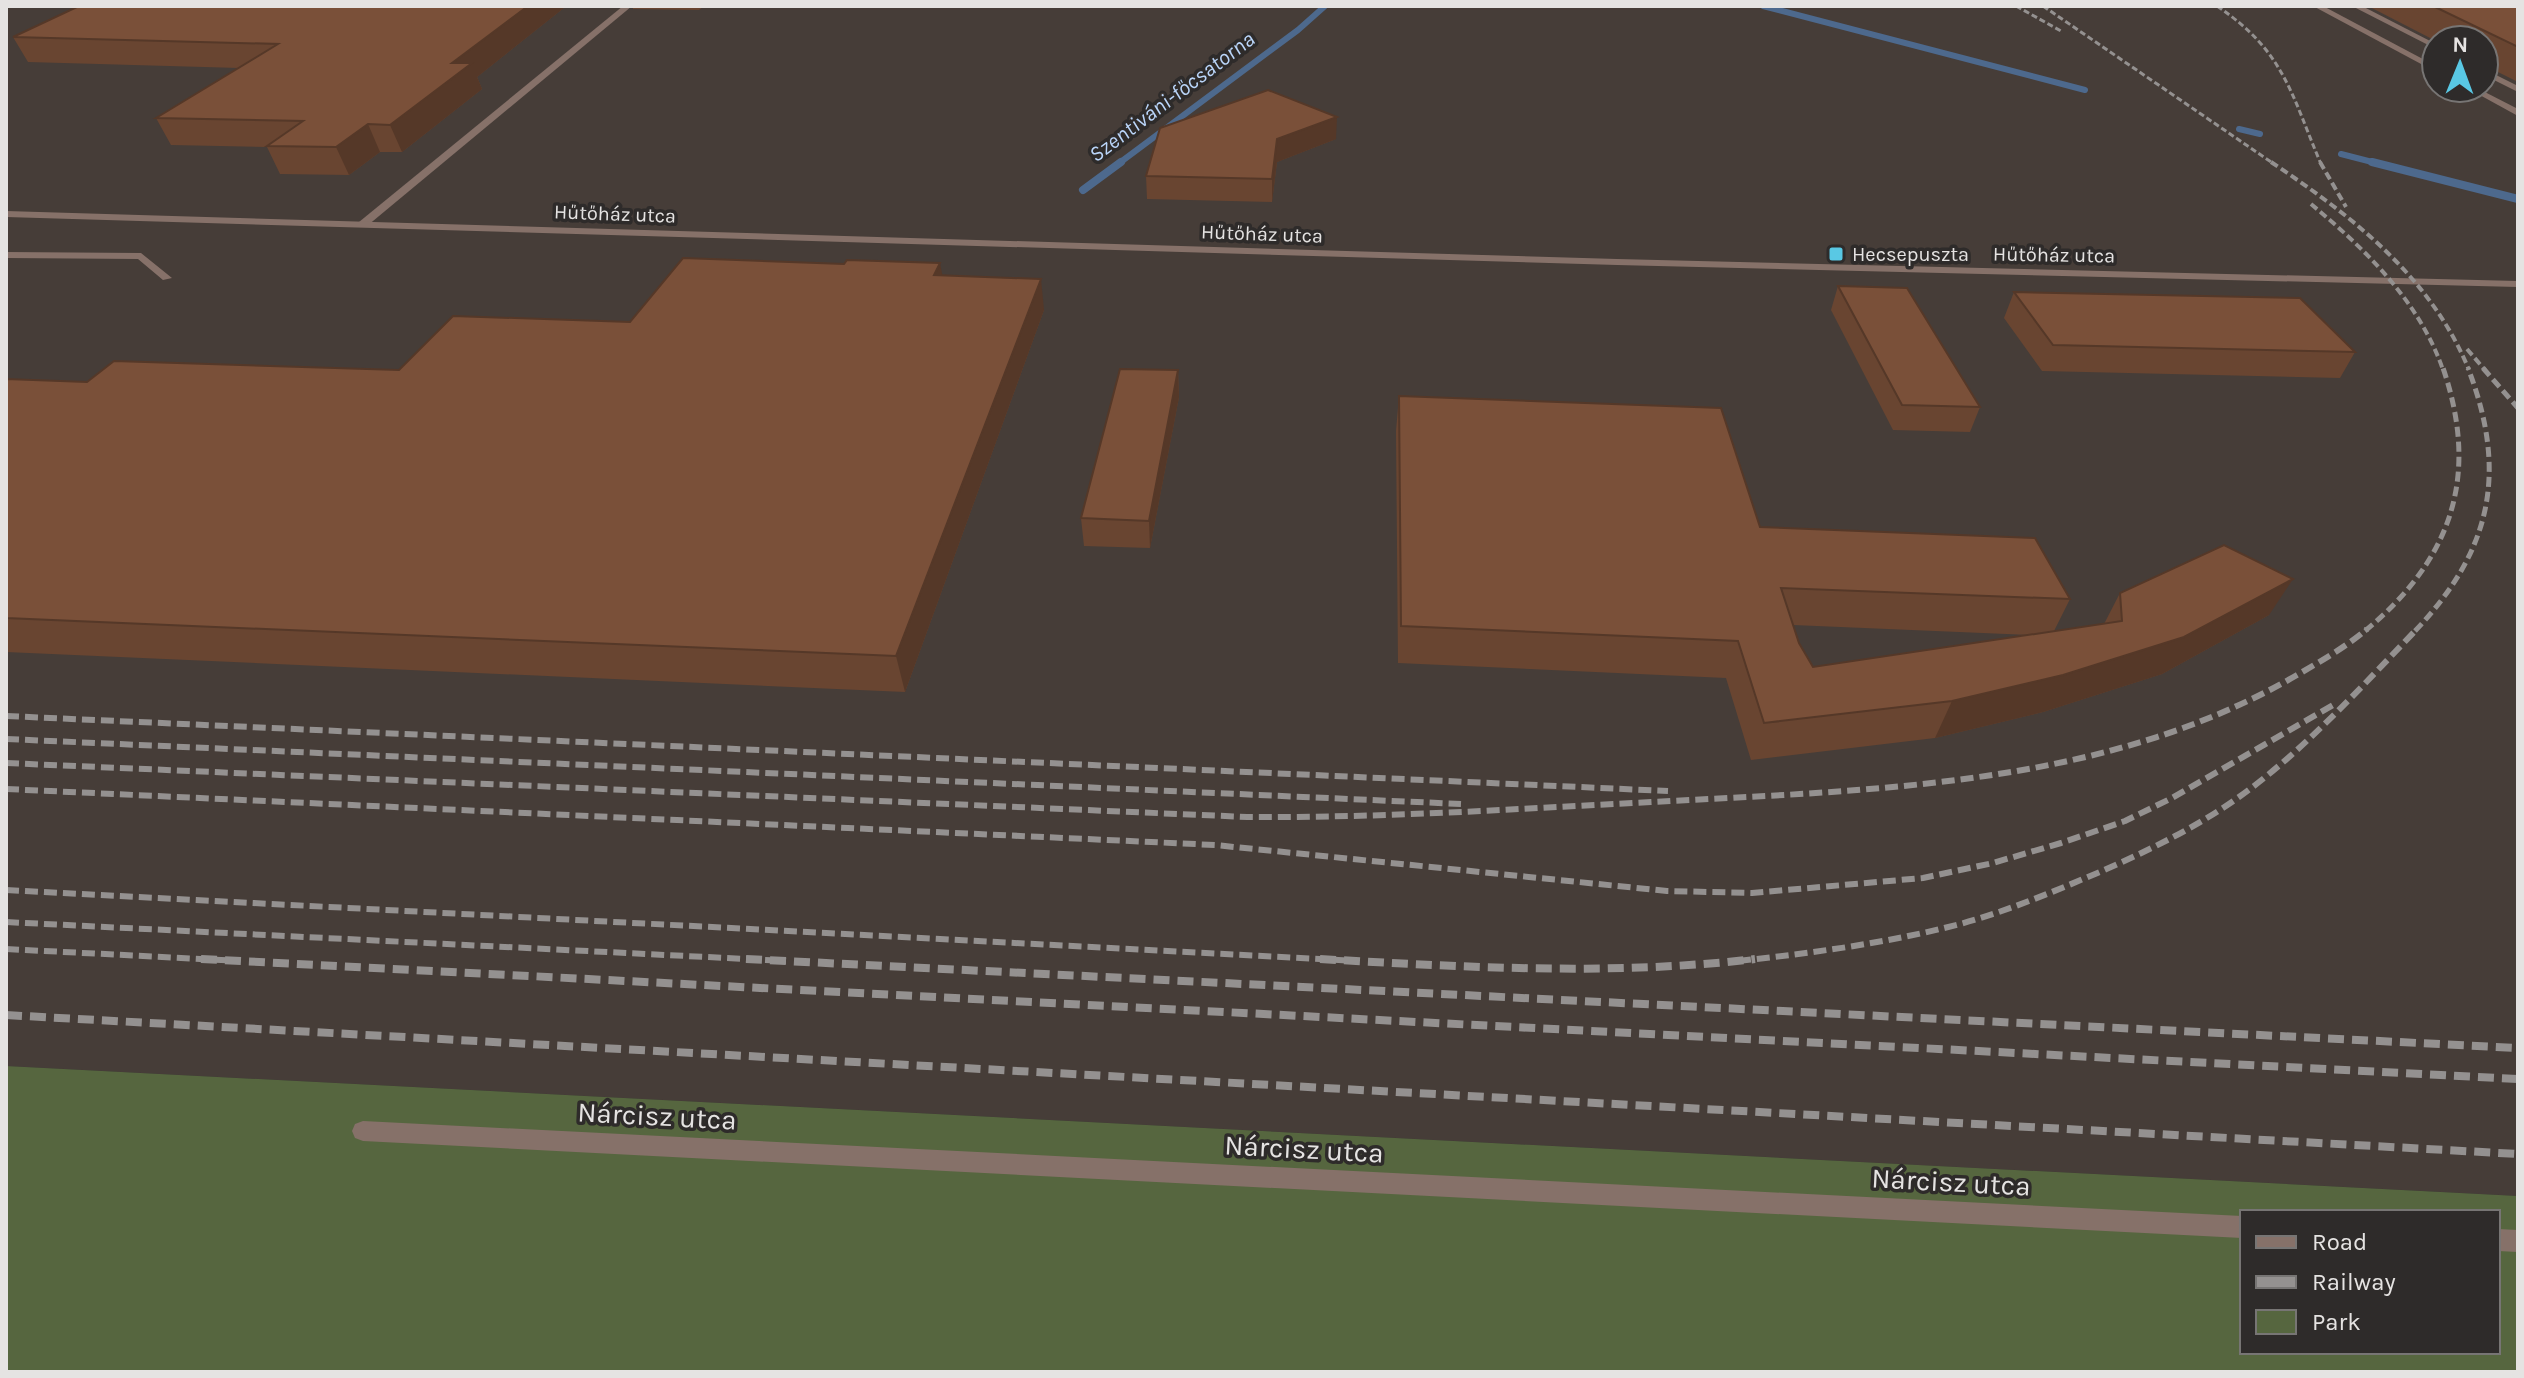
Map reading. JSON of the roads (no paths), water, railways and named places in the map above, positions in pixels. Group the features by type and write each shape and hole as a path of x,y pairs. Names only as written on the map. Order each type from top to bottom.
{"street":[{"path":"363,224 628,6"},
{"path":"2317,6 2420,61"},
{"path":"2356,6 2420,39"},
{"path":"2500,80 2518,89"},
{"path":"2500,103 2518,113"},
{"name":"Hűtőház utca","path":"6,214 1571,261 2518,284"},
{"path":"6,255 141,256 167,278"},
{"name":"Nárcisz utca","path":"363,1131 2240,1227"}],"waterway":[{"name":"Szentiváni-főcsatorna","path":"1118,164 1298,30 1325,6"},
{"name":"Szentiváni-főcsatorna","path":"1763,6 2085,90"},
{"name":"Szentiváni-főcsatorna","path":"2239,129 2260,134"},
{"name":"Szentiváni-főcsatorna","path":"2341,154 2380,164"},
{"name":"Szentiváni-főcsatorna","path":"1083,190 1121,162"},
{"name":"Szentiváni-főcsatorna","path":"2372,162 2518,199"}],"railway":[{"path":"2016,6 2061,31"},
{"path":"2043,6 2274,164"},
{"path":"2217,6 2258,40 2272,58 2293,95 2321,163"},
{"path":"2271,162 2331,204 2386,251 2433,306 2469,370"},
{"path":"2321,163 2346,207"},
{"path":"2311,204 2389,278 2420,322 2443,370"},
{"path":"2467,349 2485,370"},
{"path":"2365,631 2419,575 2438,545 2450,513 2458,480 2459,445 2454,407 2443,368"},
{"path":"2415,631 2441,601 2461,570 2476,540 2485,508 2489,476 2487,442 2468,368"},
{"path":"2483,368 2518,408"},
{"path":"6,763 1247,817 1399,815 1733,798 1900,786 1983,776 2065,762 2145,741 2222,712 2297,675 2367,629"},
{"path":"1738,961 1850,947 1960,924 2031,900 2141,853 2215,813 2273,771 2337,712 2417,629"},
{"path":"6,789 1215,845 1667,891 1752,893 1923,878 1993,863 2061,843 2125,821 2172,798 2335,704"},
{"path":"6,716 1668,791"},
{"path":"6,739 1461,804"},
{"path":"6,890 1358,961"},
{"path":"6,922 746,959"},
{"path":"6,949 201,959"},
{"path":"201,959 240,961"},
{"path":"201,959 2518,1079"},
{"path":"746,959 786,961"},
{"path":"746,959 2518,1048"},
{"path":"1320,959 1592,969 1755,959"},
{"path":"6,1015 2518,1154"}],"place":[{"name":"Hecsepuszta","path":"1836,254"}]}
